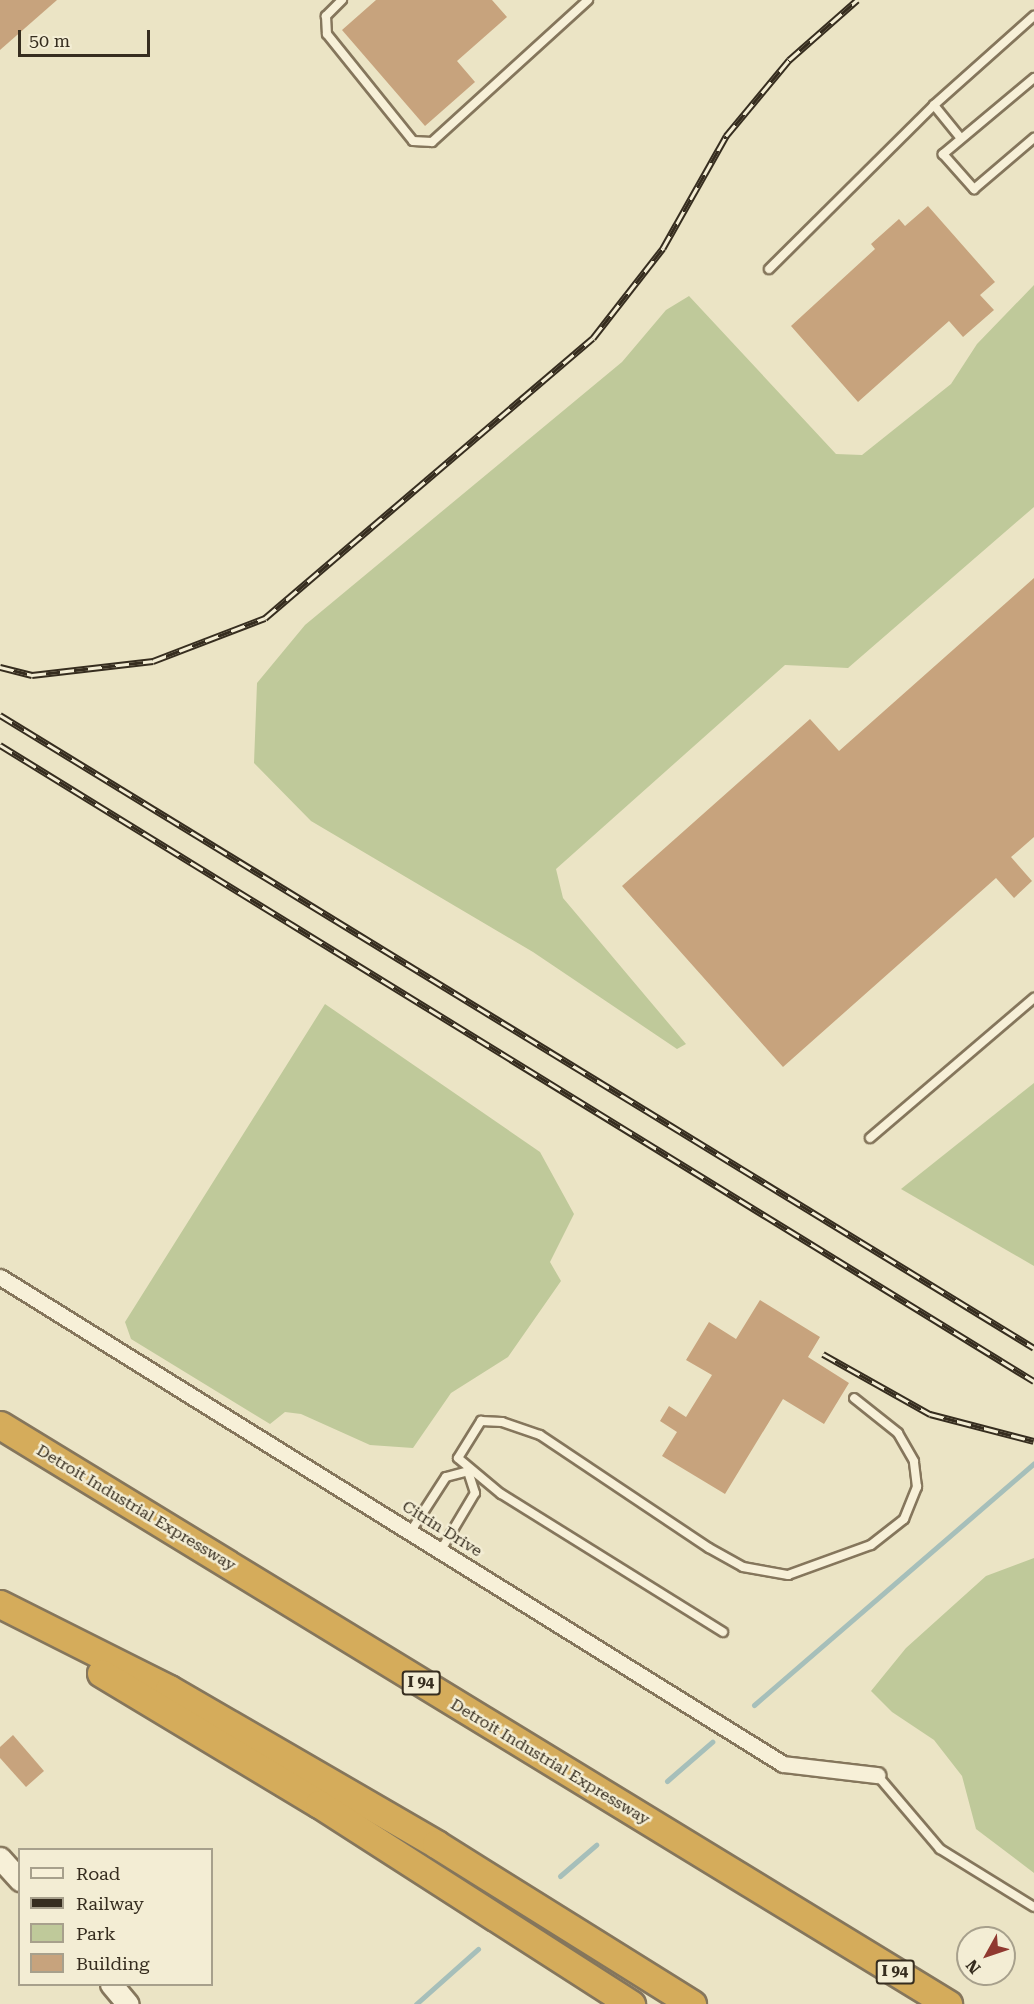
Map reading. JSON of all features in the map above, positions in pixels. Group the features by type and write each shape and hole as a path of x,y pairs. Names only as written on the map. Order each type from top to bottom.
{"highway":[{"name":"Detroit Industrial Expressway","path":"0,1425 948,2004"},
{"path":"0,1604 190,1701 436,1844 692,2004"},
{"path":"0,1613 319,1804 631,2004"}],"street":[{"name":"Citrin Drive","path":"0,1276 783,1764 876,1775"},
{"path":"0,1858 18,1878"},
{"path":"113,1986 128,2004"}],"lane":[{"path":"342,0 327,16 327,34 413,141 432,142 586,1"},
{"path":"769,269 934,105 1034,16"},
{"path":"1034,78 959,136 943,154 974,189 1034,138"},
{"path":"934,105 959,136"},
{"path":"870,1138 1034,998"},
{"path":"441,1550 475,1492 468,1471 458,1458 481,1421 502,1422 540,1435 709,1548 743,1567 788,1575 871,1545 904,1519 917,1487 915,1461 898,1433 854,1398"},
{"path":"411,1531 446,1477 468,1471 723,1632"},
{"path":"876,1775 940,1849 1034,1907"}],"green space":[{"path":"1034,285 1034,507 848,668 785,665 556,869 563,898 686,1044 677,1049 533,952 311,821 254,763 257,683 305,625 622,362 666,310 689,296 836,454 862,455 951,384 977,344"},
{"path":"325,1004 540,1152 574,1214 550,1262 561,1281 508,1357 451,1393 413,1448 370,1445 301,1414 285,1412 270,1424 131,1339 125,1322"},
{"path":"1034,1083 1034,1266 901,1189"},
{"path":"1034,1558 1034,1873 976,1829 962,1776 934,1740 892,1712 871,1691 906,1648 986,1576"}],"building":[{"path":"0,0 57,0 0,50"},
{"path":"376,0 492,0 507,17 457,61 475,82 425,126 342,30"},
{"path":"928,206 995,282 980,295 994,310 963,337 949,321 858,402 791,326 875,249 871,244 899,219 905,226"},
{"path":"1034,578 1034,837 1011,857 1032,881 1014,898 996,878 783,1067 622,886 810,719 839,751"},
{"path":"760,1300 820,1337 808,1357 849,1383 824,1424 783,1399 725,1494 662,1456 677,1432 660,1421 669,1406 686,1417 712,1375 686,1360 709,1322 736,1339"},
{"path":"13,1735 44,1771 26,1787 0,1758 0,1747"}],"waterway":[{"path":"754,1705 1034,1463"},
{"path":"667,1781 712,1742"},
{"path":"560,1876 596,1845"},
{"path":"416,2004 478,1949"}],"railway":[{"path":"0,667 32,675 153,661 265,618 593,338 663,248 726,136 789,60 857,0"},
{"path":"0,715 1034,1348"},
{"path":"0,745 1034,1381"},
{"path":"823,1354 930,1414 1034,1441"}]}
